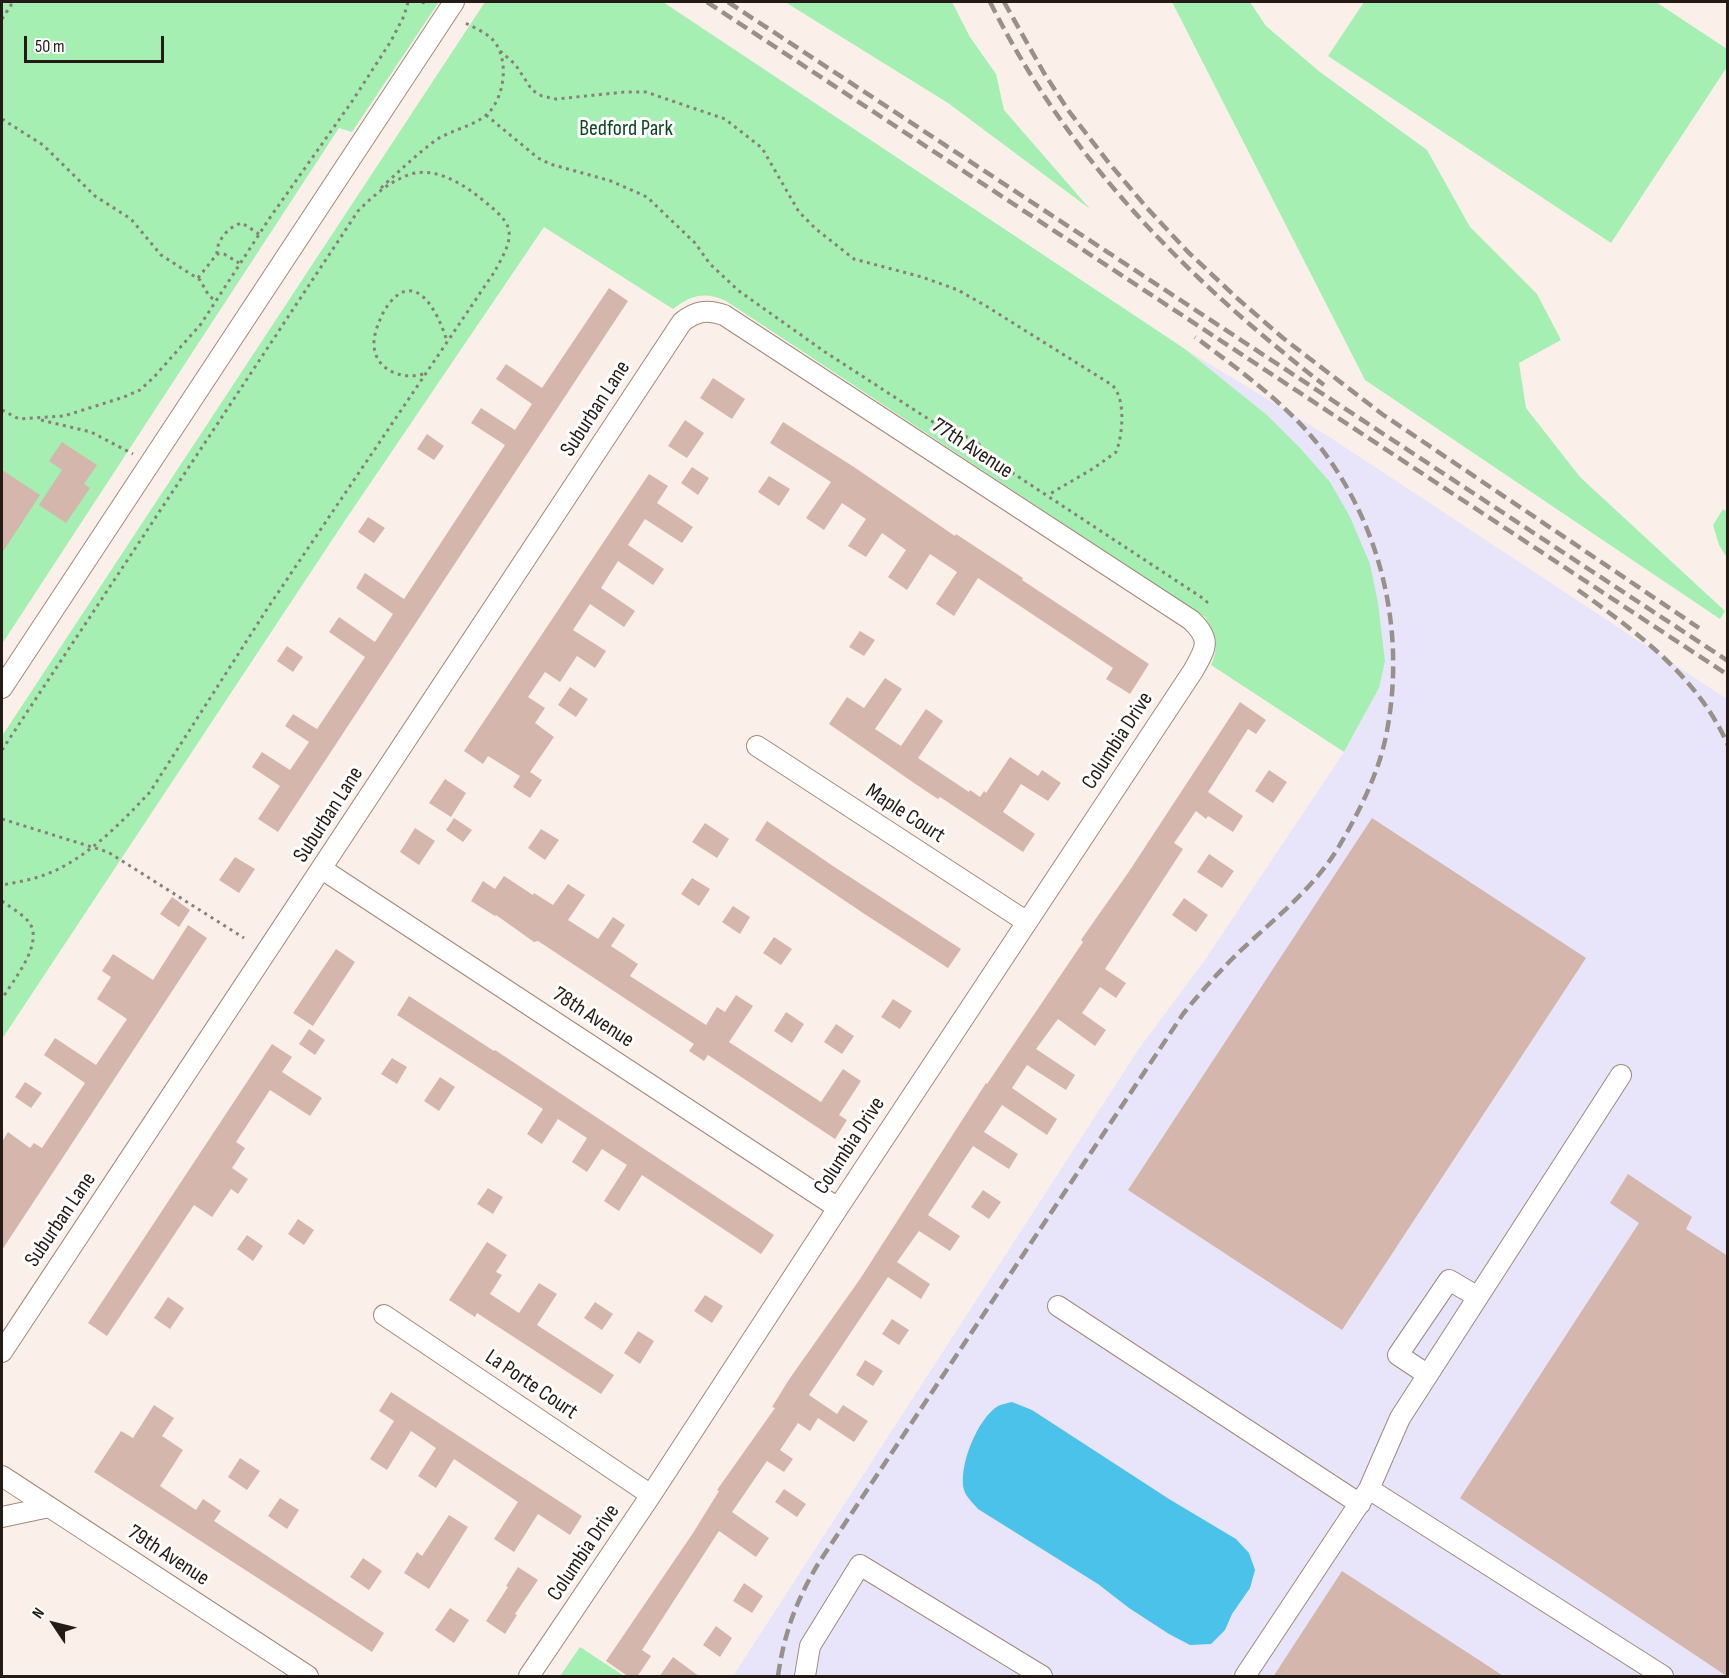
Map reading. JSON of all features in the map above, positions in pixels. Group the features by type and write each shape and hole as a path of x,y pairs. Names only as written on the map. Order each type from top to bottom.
{"street":[{"path":"2,688 450,7"},
{"name":"77th Avenue","path":"702,311 713,311 724,315 1171,607 1194,623 1202,631 1206,640"},
{"name":"Suburban Lane","path":"2,1352 682,322 693,313 702,311"},
{"name":"Columbia Drive","path":"529,1677 1193,671 1202,655 1206,640"},
{"name":"Maple Court","path":"757,746 1027,922"},
{"name":"78th Avenue","path":"322,869 838,1208"},
{"path":"1245,1677 1364,1496 1400,1418 1621,1075"},
{"path":"1428,1375 1398,1356 1449,1280 1478,1297"},
{"path":"1058,1306 1364,1496 1663,1677"},
{"name":"La Porte Court","path":"384,1315 651,1495"},
{"name":"79th Avenue","path":"2,1476 308,1677"},
{"path":"2,1517 49,1507"},
{"path":"805,1677 810,1646 860,1565 1042,1677"}],"path":[{"path":"2,19 13,2"},
{"path":"2,410 19,419 36,419 64,416 104,405 140,390 169,361 201,324 259,234 375,66 404,16 408,2"},
{"path":"422,2 450,7 492,39 500,51 515,64 532,90 542,96 563,98 646,92 725,119 762,148 799,212 816,230 854,259 922,277 958,290 1112,385 1117,390 1122,407 1116,452 1048,495"},
{"path":"2,750 358,211 417,154 440,138 486,115 495,106 501,93 500,51"},
{"path":"486,115 538,158 550,164 611,181 647,197 695,243 735,289 816,346 950,433 978,441 999,464 1204,599 1207,602 1200,615"},
{"path":"2,118 43,145 95,196 131,219 161,255 183,271 198,278 209,296 215,300"},
{"path":"2,885 50,873 93,846 128,816 150,792 268,606 500,262 509,238 508,228 501,217 462,185 429,172 412,174 393,182 375,194"},
{"path":"198,278 217,254 217,246 225,234 236,225 242,223 259,234"},
{"path":"217,254 224,254 240,263"},
{"path":"732,294 735,289"},
{"path":"424,374 413,377 396,375 378,359 374,348 374,335 382,315 392,300 401,291 408,290 418,293 428,301 447,341"},
{"path":"36,419 92,432 114,442 150,464"},
{"path":"2,819 93,846 127,863 244,938"},
{"path":"2,901 28,921 34,932 32,946 2,999"}],"shaded area":[{"path":"1185,349 1328,436 1727,699 1727,1676 733,1676 1138,1050 1204,961 1344,752 1379,688 1267,415"}],"green space":[{"path":"2,2 439,2 352,132 339,128 2,644"},
{"name":"Bedford Park","path":"485,2 663,2 1185,349 1267,415 1330,482 1350,517 1370,564 1378,603 1385,661 1379,688 1344,752 1211,665 1215,652 1215,640 1205,617 726,301 704,295 686,300 673,309 544,227 344,522 2,1039 2,736"},
{"path":"785,2 952,2 970,37 996,74 1004,110 1090,209 948,103"},
{"path":"1172,2 1250,2 1266,26 1320,72 1427,150 1470,227 1537,294 1561,340 1519,363 1526,408 1580,477 1725,611 1720,619 1365,380"},
{"path":"1364,2 1656,2 1727,49 1727,67 1611,243 1328,56"},
{"path":"1723,509 1727,512 1727,558 1719,545 1713,525"},
{"path":"580,1647 624,1676 560,1676"}],"water":[{"path":"1012,1402 1032,1410 1169,1499 1236,1539 1249,1553 1255,1570 1250,1588 1232,1614 1225,1630 1211,1644 1190,1645 1169,1634 1098,1584 978,1509 970,1500 964,1490 963,1480 967,1457 976,1432 990,1412 998,1406"}],"building":[{"path":"609,288 628,301 278,832 258,819 280,786 252,767 262,752 290,770 309,742 285,726 293,714 317,729 365,657 329,632 339,617 375,642 393,614 356,588 365,573 404,599 505,445 471,423 481,408 515,430 532,404 496,379 506,364 542,388"},
{"path":"713,378 745,399 732,419 700,398"},
{"path":"685,420 704,433 687,458 668,446"},
{"path":"783,422 955,536 956,534 1023,578 1022,580 1149,664 1130,694 1106,679 1113,668 978,578 954,616 936,604 957,572 930,554 907,590 888,577 906,550 882,533 866,557 848,546 866,519 842,503 824,530 806,518 831,482 770,443"},
{"path":"427,434 444,446 434,460 417,449"},
{"path":"62,442 97,465 84,484 90,488 66,523 39,505 62,470 49,461"},
{"path":"692,467 709,478 698,495 681,483"},
{"path":"2,470 40,495 2,553"},
{"path":"649,474 668,486 657,503 693,527 682,543 645,519 628,545 664,569 653,585 618,561 601,588 635,611 624,627 590,604 573,630 606,651 595,668 577,656 560,682 545,672 528,697 545,708 535,723 554,737 530,772 542,780 530,798 513,787 520,776 488,756 483,764 464,751"},
{"path":"769,476 790,489 779,506 758,492"},
{"path":"368,517 385,528 374,543 358,532"},
{"path":"860,631 875,640 864,656 849,647"},
{"path":"287,646 303,657 293,672 277,661"},
{"path":"885,678 902,689 875,729 901,746 926,709 943,721 918,758 969,792 970,790 980,797 984,791 986,793 1010,757 1038,776 1042,770 1061,783 1048,801 1021,784 1003,812 1035,834 1023,852 940,797 938,799 829,724 847,697 864,708"},
{"path":"570,687 588,699 576,717 558,705"},
{"path":"1240,702 1266,720 1256,734 1248,729 1208,792 1243,816 1233,832 1208,816 1206,819 1196,811 1174,843 1183,849 1105,969 1126,983 1116,998 1100,987 1082,1013 1106,1030 1095,1046 1058,1019 1036,1049 1075,1075 1066,1090 1027,1065 1012,1088 1057,1119 1047,1135 1002,1105 984,1132 1018,1154 1009,1169 973,1146 928,1215 960,1236 950,1251 919,1231 897,1262 930,1284 921,1299 888,1277 809,1395 837,1414 843,1405 868,1421 854,1442 818,1418 810,1431 798,1423 780,1450 793,1459 784,1472 767,1461 732,1512 769,1538 756,1557 719,1531 642,1650 651,1656 637,1677 629,1677 606,1661 693,1533 719,1491 717,1490 775,1408 772,1407 790,1378 860,1279 986,1083 1083,942 1081,940 1128,873"},
{"path":"1269,770 1287,782 1273,803 1255,791"},
{"path":"445,779 466,793 451,817 429,803"},
{"path":"454,818 472,830 463,842 446,830"},
{"path":"1372,818 1586,958 1342,1330 1128,1190"},
{"path":"767,821 961,949 948,968 755,840"},
{"path":"705,823 729,839 717,858 692,842"},
{"path":"415,828 435,841 419,865 400,852"},
{"path":"541,829 559,840 545,860 528,848"},
{"path":"1209,854 1234,871 1222,888 1197,872"},
{"path":"235,857 255,869 239,893 219,880"},
{"path":"504,876 553,905 568,884 585,895 568,920 598,939 613,917 625,925 611,946 638,964 630,976 706,1025 717,1007 725,1012 736,995 753,1006 729,1042 821,1102 843,1069 861,1081 839,1115 847,1120 835,1139 708,1055 704,1061 689,1051 694,1044 538,941 534,942 496,915 471,901 483,881 495,889"},
{"path":"692,878 710,889 699,906 681,894"},
{"path":"172,897 190,910 179,927 160,914"},
{"path":"1184,898 1208,915 1196,932 1172,915"},
{"path":"733,906 750,917 740,934 722,922"},
{"path":"188,925 207,938 2,1250 2,1142 8,1132 30,1148 34,1143 42,1148 85,1083 44,1055 55,1038 96,1065 127,1019 97,999 111,977 102,971 113,954 153,980"},
{"path":"774,937 792,949 781,965 763,953"},
{"path":"336,949 355,962 313,1026 293,1013"},
{"path":"409,996 495,1050 774,1235 761,1254 642,1175 619,1211 604,1201 627,1165 602,1149 587,1172 572,1162 587,1138 558,1119 542,1144 527,1134 543,1109 397,1015"},
{"path":"893,999 912,1011 900,1029 881,1017"},
{"path":"786,1012 804,1024 792,1043 774,1031"},
{"path":"836,1024 854,1036 842,1054 824,1042"},
{"path":"309,1029 325,1040 315,1055 299,1044"},
{"path":"272,1044 292,1057 282,1072 322,1098 310,1116 270,1090 236,1142 245,1148 232,1168 248,1179 238,1194 231,1189 212,1217 194,1205 107,1336 88,1323"},
{"path":"392,1058 407,1067 397,1084 381,1074"},
{"path":"440,1077 455,1087 439,1111 424,1101"},
{"path":"25,1082 42,1093 31,1108 15,1097"},
{"path":"1628,1174 1692,1217 1686,1229 1728,1256 1728,1677 1460,1498 1639,1223 1610,1203"},
{"path":"488,1188 503,1197 493,1214 477,1204"},
{"path":"983,1190 1001,1202 989,1219 971,1207"},
{"path":"298,1219 314,1230 304,1245 288,1234"},
{"path":"247,1235 263,1246 253,1261 237,1249"},
{"path":"487,1242 507,1255 496,1272 502,1275 490,1294 519,1313 539,1283 557,1294 537,1325 614,1375 601,1394 477,1313 475,1317 449,1300"},
{"path":"705,1295 723,1306 712,1323 694,1311"},
{"path":"168,1297 184,1308 170,1329 154,1318"},
{"path":"595,1302 613,1314 602,1330 584,1318"},
{"path":"892,1319 909,1330 899,1345 882,1334"},
{"path":"638,1331 654,1341 640,1364 624,1353"},
{"path":"865,1360 883,1371 873,1386 856,1375"},
{"path":"391,1392 582,1516 570,1535 538,1514 514,1552 494,1539 518,1502 454,1459 436,1488 418,1476 436,1448 411,1431 387,1470 370,1459 394,1421 379,1411"},
{"path":"154,1405 174,1418 162,1436 183,1450 160,1486 196,1510 203,1499 221,1511 214,1521 384,1633 372,1652 94,1472 121,1431 133,1438"},
{"path":"240,1458 260,1471 247,1490 228,1477"},
{"path":"784,1489 806,1504 797,1517 775,1502"},
{"path":"280,1498 299,1510 287,1529 268,1516"},
{"path":"449,1515 468,1527 429,1589 404,1573 417,1552 422,1556"},
{"path":"363,1558 382,1571 369,1590 350,1577"},
{"path":"518,1567 538,1580 515,1614 517,1615 505,1634 486,1621"},
{"path":"1342,1571 1505,1677 1273,1677"},
{"path":"744,1583 763,1596 752,1613 733,1601"},
{"path":"450,1608 469,1620 454,1643 435,1630"},
{"path":"716,1626 732,1638 720,1657 703,1645"},
{"path":"673,1657 700,1677 659,1677"}],"railway":[{"path":"707,2 1728,675"},
{"path":"728,2 1728,661"},
{"path":"990,2 1022,60 1056,114 1134,212 1224,302 1324,385"},
{"path":"1004,2 1068,110 1109,163 1188,252 1238,299 1283,338 1382,414 1699,628"},
{"path":"778,1676 792,1618 803,1591 818,1564 1183,1014 1228,963 1290,905 1328,864 1360,808 1378,765 1386,736 1392,695 1393,654 1390,613 1382,573 1369,535 1352,498 1331,463 1306,430 1267,392 1195,337"},
{"path":"1578,590 1644,640 1683,677 1715,720 1728,745"}]}
